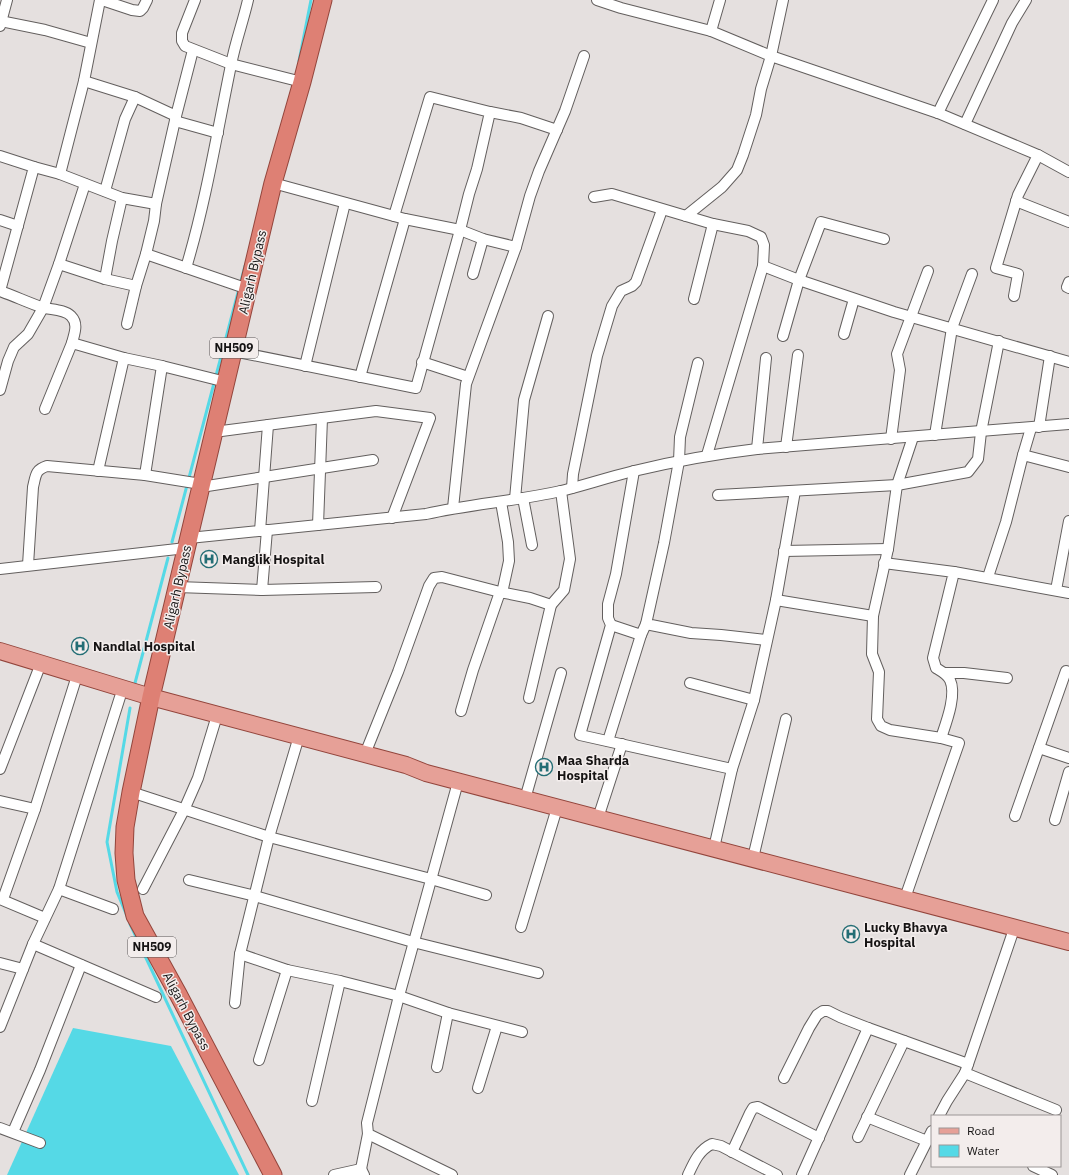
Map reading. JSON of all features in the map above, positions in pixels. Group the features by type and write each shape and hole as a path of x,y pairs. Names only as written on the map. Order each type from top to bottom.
{"highway":[{"name":"Aligarh Bypass","path":"273,1175 178,994 135,916 126,880 124,853 125,827 150,701 187,543 196,484 214,432 220,380 233,351 242,287 273,183 296,80 322,0"}],"main road":[{"path":"0,651 215,722 404,772 415,774 426,773"},
{"path":"0,659 120,697 150,701 365,754 406,765 426,773 458,782 905,898 1014,929 1069,942"}],"street":[{"path":"7,0 0,23 45,30 91,43"},
{"path":"60,174 84,81 101,0 132,10 140,11 147,0"},
{"path":"195,0 182,33 182,41 185,46 231,64 296,80"},
{"path":"186,268 198,224 231,64 248,0"},
{"path":"597,0 622,4 711,31 771,56 938,112 1038,155 1069,172"},
{"path":"711,31 720,0"},
{"path":"686,216 722,187 737,170 756,115 783,0"},
{"path":"938,112 993,0"},
{"path":"965,124 1012,23 1026,0"},
{"path":"127,324 154,221 156,204 193,50"},
{"path":"453,508 466,384 516,247 538,171 565,111 584,56"},
{"path":"84,81 135,97 176,119 218,132"},
{"path":"105,190 125,119 135,97"},
{"path":"394,216 430,97 521,118 557,130"},
{"path":"233,351 416,388 477,169 490,112"},
{"path":"1014,296 1018,274 996,268 1016,202 1038,155"},
{"path":"0,156 60,174 105,190 122,198 156,204"},
{"path":"34,167 0,291 43,308 61,311 71,316 76,323 76,330 72,343 44,409"},
{"path":"273,183 405,219 460,230 483,239 516,247"},
{"path":"0,390 8,361 14,347 28,334 43,308 60,264 85,184"},
{"path":"594,197 612,194 713,224 748,231 761,237 764,245 763,266 707,455"},
{"path":"105,279 122,198"},
{"path":"1016,202 1069,222"},
{"path":"305,366 345,203"},
{"path":"572,488 573,474 597,356 612,306 621,291 632,286 636,282 662,210"},
{"path":"360,376 405,219"},
{"path":"0,220 18,226"},
{"path":"783,336 799,280 821,222 884,239"},
{"path":"694,299 713,224"},
{"path":"473,274 483,239"},
{"path":"146,254 242,287"},
{"path":"60,264 105,279 136,286"},
{"path":"763,266 799,280 911,317 1069,362"},
{"path":"891,439 900,370 897,354 928,271"},
{"path":"935,435 952,328 972,274"},
{"path":"1069,282 1067,287 1069,288"},
{"path":"844,334 854,298"},
{"path":"532,545 519,499 524,400 548,316"},
{"path":"718,496 898,484 968,472 978,459 981,432 999,341"},
{"path":"72,343 124,358 220,380"},
{"path":"786,447 798,355"},
{"path":"988,577 1006,522 1023,455 1035,428 1050,356"},
{"path":"98,471 124,358"},
{"path":"757,449 766,358"},
{"path":"422,362 468,378"},
{"path":"608,741 641,635 646,624 664,543 679,461 680,437 698,363"},
{"path":"145,475 162,366"},
{"path":"214,432 376,411 430,418 392,518"},
{"path":"318,525 322,418"},
{"path":"0,569 264,531 426,514 453,508 501,502 572,488 634,471 707,455 757,449 1035,428 1069,424"},
{"path":"262,590 264,477 268,425"},
{"path":"905,898 959,743 941,738 890,730 881,726 877,719 879,672 872,654 873,616 888,549 898,484 913,437"},
{"path":"1023,455 1069,467"},
{"path":"28,565 34,487 36,474 40,468 47,466 145,475 196,484 264,477 373,460"},
{"path":"634,471 616,574 608,604 608,618 611,625 580,735 732,769"},
{"path":"529,698 551,606 564,590 570,559 561,490"},
{"path":"714,848 732,769 754,700 776,600 795,491"},
{"path":"461,710 473,670 501,593 509,560 508,542 501,502"},
{"path":"1056,590 1069,521"},
{"path":"784,551 888,549"},
{"path":"884,563 988,577 1069,593"},
{"path":"941,738 950,708 952,690 950,680 945,673 936,668 933,658 954,572"},
{"path":"365,754 398,672 429,586 434,578 442,577 501,593 530,598 551,606"},
{"path":"177,587 262,590 376,587"},
{"path":"776,600 873,616"},
{"path":"646,624 691,634 722,635 766,640"},
{"path":"611,625 641,635"},
{"path":"1,763 38,671"},
{"path":"1015,816 1066,671 1069,672"},
{"path":"525,799 561,673"},
{"path":"945,673 964,673 1007,678"},
{"path":"45,918 1,899 35,809 75,682"},
{"path":"690,683 754,700"},
{"path":"0,1027 22,969 58,889 120,697"},
{"path":"752,858 786,720"},
{"path":"143,889 184,810 198,778 215,722"},
{"path":"235,1002 240,954 269,837 297,743"},
{"path":"598,818 622,744"},
{"path":"1039,748 1069,758"},
{"path":"1055,820 1069,772"},
{"path":"334,1175 363,1172 368,1134 367,1123 413,942 432,879 458,782"},
{"path":"131,792 269,837 432,879 486,895"},
{"path":"0,801 35,809"},
{"path":"521,927 557,808"},
{"path":"189,880 255,896 413,942 538,974"},
{"path":"58,889 113,909"},
{"path":"940,1115 966,1069 1014,929"},
{"path":"33,944 156,997"},
{"path":"240,954 287,970 340,981 399,996 448,1013 522,1032"},
{"path":"0,963 22,969"},
{"path":"13,1132 40,1070 81,965"},
{"path":"259,1060 287,970"},
{"path":"312,1102 340,981"},
{"path":"784,1078 817,1015 823,1011 828,1011 904,1041 1056,1110"},
{"path":"436,1067 448,1013"},
{"path":"478,1088 497,1026"},
{"path":"802,1175 868,1028"},
{"path":"858,1137 904,1041"},
{"path":"732,1152 750,1113 753,1108 758,1107 819,1138"},
{"path":"867,1117 927,1141"},
{"path":"0,1128 40,1143"},
{"path":"910,1175 931,1133"},
{"path":"368,1134 452,1175"},
{"path":"688,1175 704,1147 712,1144 732,1152 777,1175"},
{"path":"1035,1167 1051,1175"}],"water":[{"path":"73,1028 171,1046 239,1175 7,1175"}],"waterway":[{"path":"299,61 311,0"},
{"path":"172,542 245,266"},
{"path":"135,683 168,558"},
{"path":"127,916 117,892 107,842 130,708"},
{"path":"130,924 248,1175"}],"place":[{"name":"Manglik Hospital","path":"209,559"},
{"name":"Nandlal Hospital","path":"80,646"},
{"name":"Maa Sharda Hospital","path":"544,767"},
{"name":"Lucky Bhavya Hospital","path":"851,934"}]}
